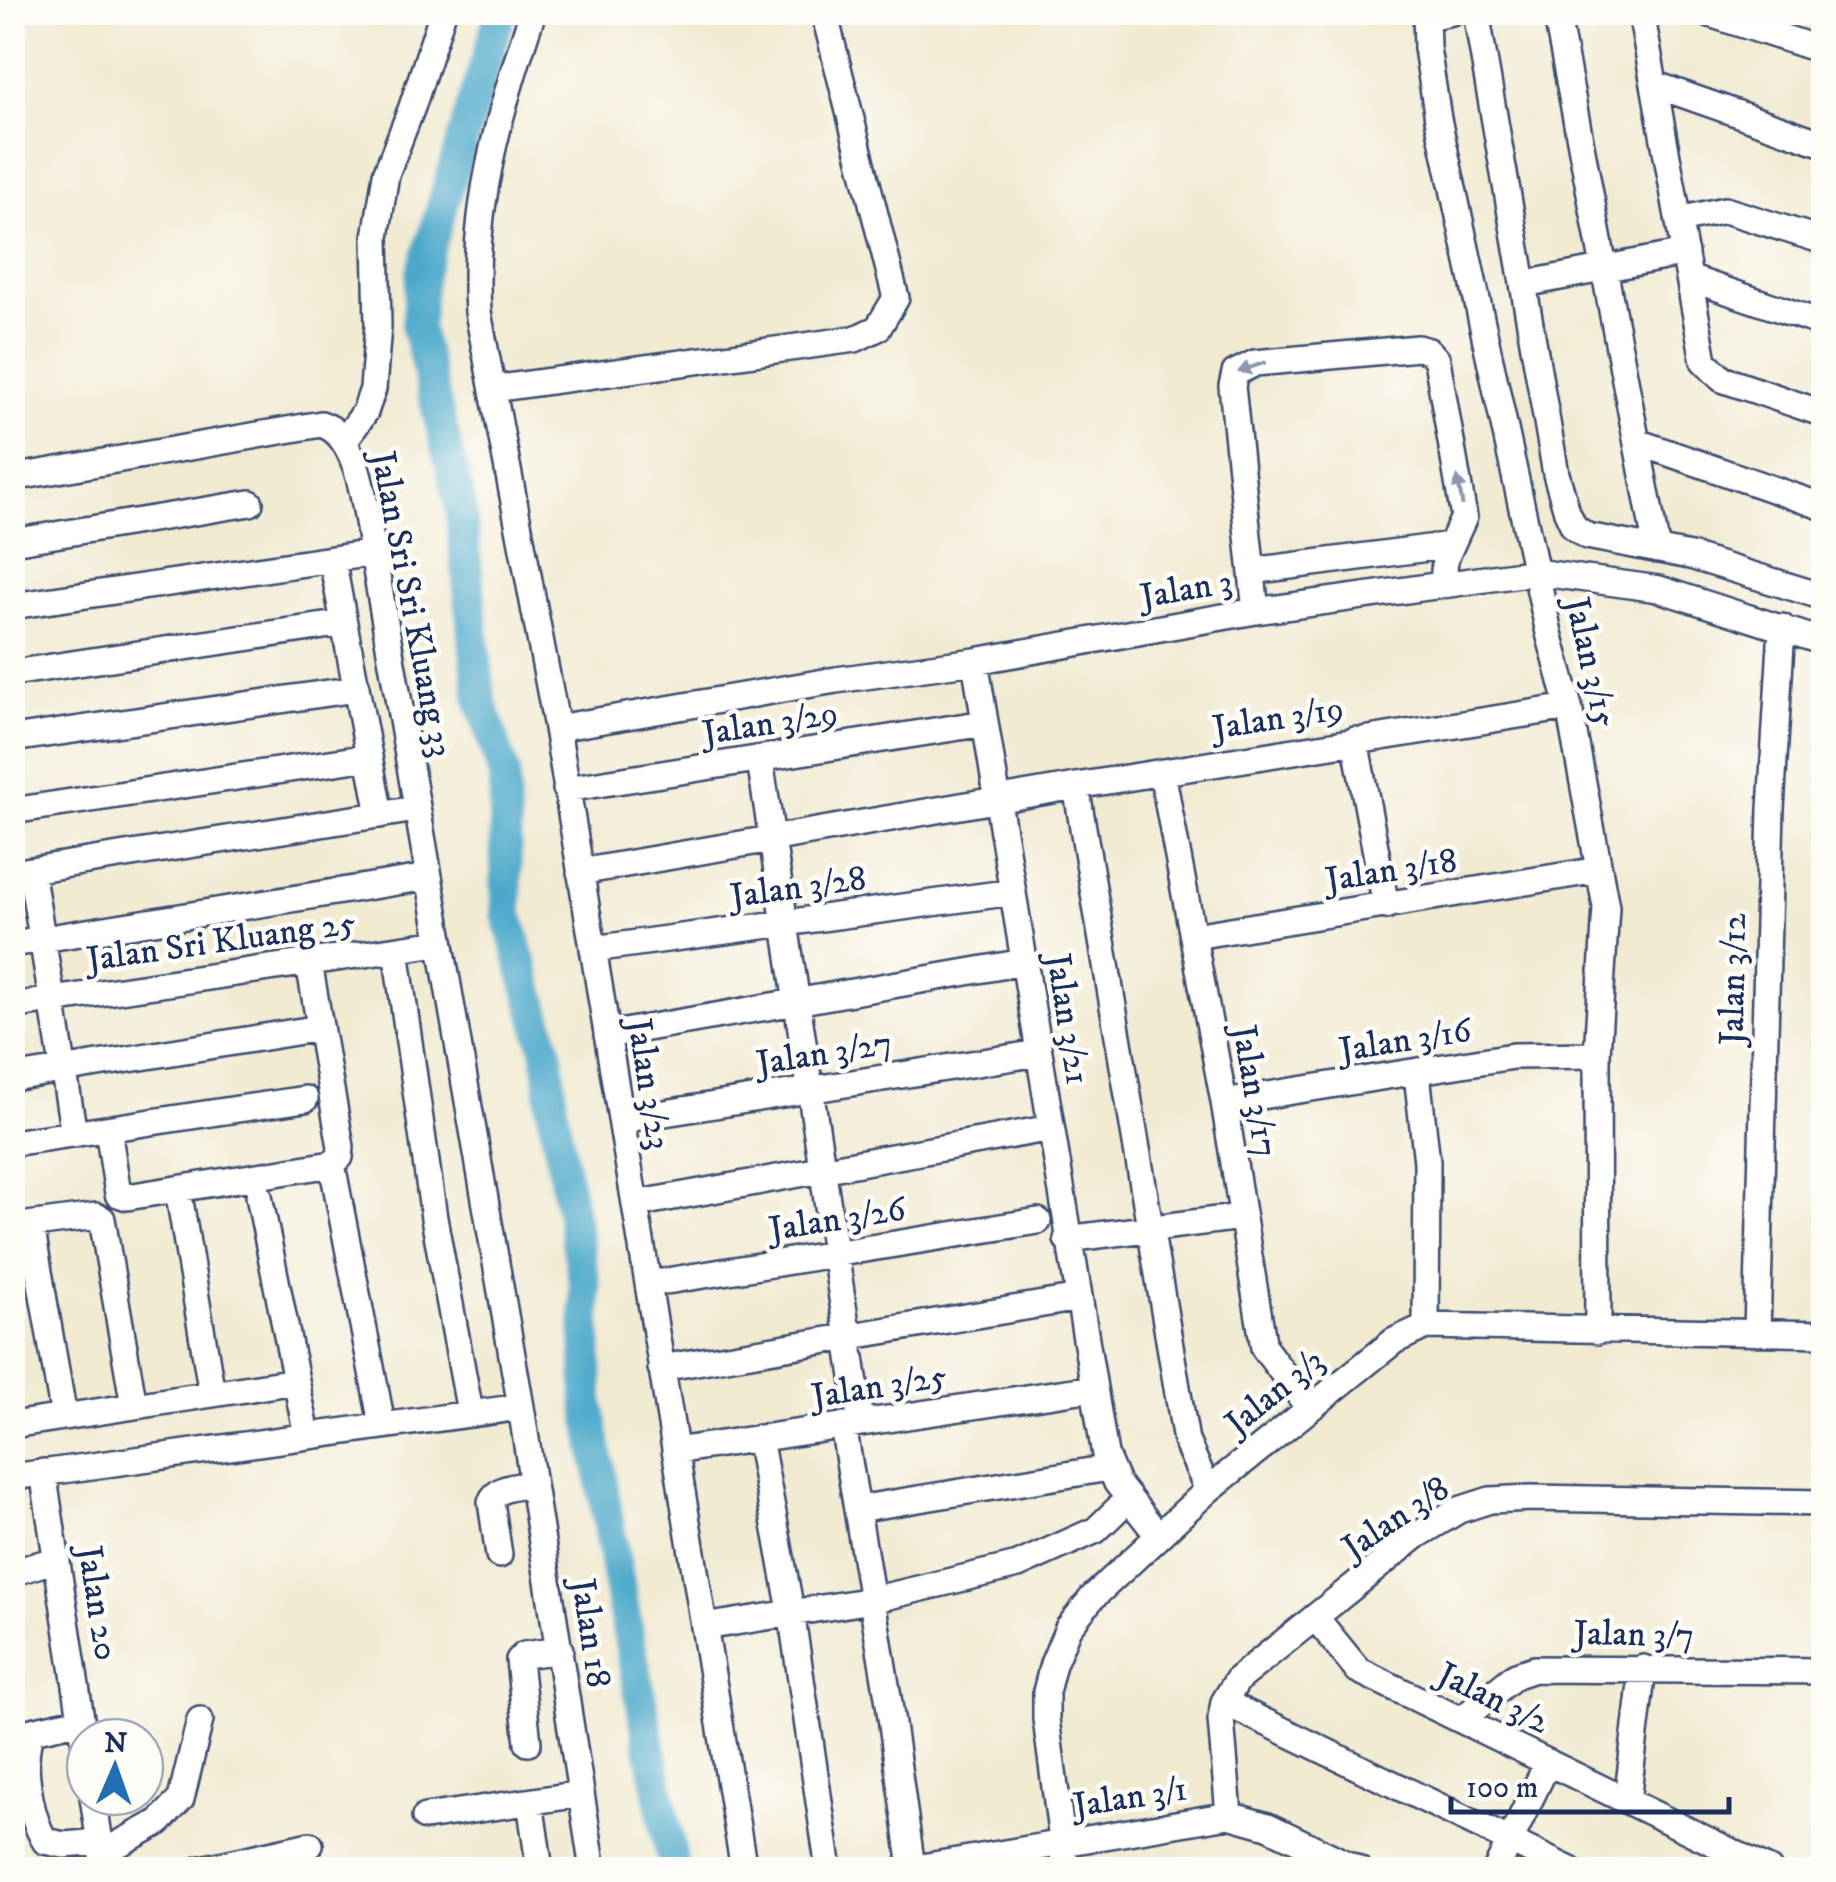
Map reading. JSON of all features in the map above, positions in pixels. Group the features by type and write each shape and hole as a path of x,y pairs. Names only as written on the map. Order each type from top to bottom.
{"street":[{"path":"345,440 365,412 373,389 378,325 376,237 386,174 444,12"},
{"name":"Jalan 3/23","path":"533,12 496,129 486,182 476,280 478,312 557,728 744,1870"},
{"path":"493,389 855,339 878,328 896,298 824,12"},
{"path":"1476,12 1556,474 1574,527 1586,536 1754,573 1824,597"},
{"path":"1556,12 1657,550"},
{"path":"1642,12 1700,352 1710,370 1738,385 1824,414"},
{"path":"1704,12 1824,51"},
{"name":"Jalan 3/15","path":"1435,14 1427,48 1438,119 1535,572 1569,707 1606,907 1597,1055 1598,1331"},
{"path":"1656,85 1824,144"},
{"path":"1679,220 1724,210 1824,241"},
{"path":"1524,284 1604,268 1687,266 1824,324"},
{"path":"1256,611 1232,386 1235,373 1254,362 1418,348 1429,351 1438,360 1464,518 1445,560 1443,584"},
{"name":"Jalan Sri Sri Kluang 33","path":"12,478 294,427 321,424 332,427 345,440 354,458 373,553 521,1408"},
{"path":"1637,442 1824,507"},
{"path":"12,542 250,503"},
{"path":"1252,571 1451,545"},
{"path":"12,606 373,553"},
{"path":"332,559 380,815"},
{"name":"Jalan 3","path":"557,728 1256,611 1535,572 1658,589 1824,642"},
{"path":"12,674 344,622"},
{"name":"Jalan 3/12","path":"1757,1333 1771,809 1782,627"},
{"name":"Jalan 3/21","path":"975,661 1109,1468"},
{"path":"12,739 356,689"},
{"name":"Jalan 3/19","path":"580,872 1076,786 1569,707"},
{"name":"Jalan 3/29","path":"566,789 985,724"},
{"path":"1355,740 1386,906"},
{"path":"12,811 369,757"},
{"path":"760,760 848,1339 857,1509 912,1868"},
{"name":"Jalan 3/17","path":"1162,772 1224,1102 1264,1348 1310,1408"},
{"path":"1076,786 1186,1442 1208,1490"},
{"path":"74,1134 42,940 22,872 416,809"},
{"name":"Jalan 3/18","path":"1194,936 1599,870"},
{"path":"12,944 428,877"},
{"name":"Jalan 3/28","path":"592,949 1012,892"},
{"name":"Jalan Sri Kluang 25","path":"12,1006 439,944"},
{"path":"396,950 434,1218 470,1412"},
{"path":"108,1129 118,1194 127,1197 332,1164 340,1156 341,1146 309,962"},
{"path":"606,1034 1024,962"},
{"path":"12,1078 320,1028"},
{"name":"Jalan 3/27","path":"621,1120 1039,1053"},
{"name":"Jalan 3/16","path":"1224,1102 1513,1056 1597,1055"},
{"path":"1417,1074 1427,1162 1426,1326 1824,1334"},
{"path":"12,1143 305,1099"},
{"path":"635,1204 1051,1128"},
{"path":"332,1164 382,1424"},
{"path":"178,1189 212,1394"},
{"path":"259,1196 307,1435"},
{"path":"64,1417 22,1226 96,1216 102,1219 134,1406"},
{"path":"1068,1239 1242,1216"},
{"name":"Jalan 3/26","path":"648,1284 1038,1222"},
{"path":"661,1368 1079,1298"},
{"name":"Jalan 3/3","path":"1066,1870 1046,1719 1046,1692 1052,1664 1068,1628 1092,1598 1208,1490 1394,1341 1426,1326"},
{"path":"12,1424 296,1381"},
{"name":"Jalan 3/25","path":"675,1451 1094,1388"},
{"path":"12,1477 521,1408"},
{"name":"Jalan 18","path":"521,1408 593,1870"},
{"path":"758,1438 791,1612 829,1870"},
{"path":"857,1509 1109,1468 1158,1534"},
{"name":"Jalan 20","path":"43,1472 81,1717"},
{"path":"499,1555 491,1502 494,1495 534,1484"},
{"path":"704,1627 872,1600 1018,1565 1096,1530 1128,1498"},
{"name":"Jalan 3/8","path":"1224,1702 1238,1679 1416,1536 1459,1510 1490,1500 1824,1503"},
{"path":"12,1573 57,1560"},
{"name":"Jalan 3/2","path":"1315,1617 1358,1670 1768,1870"},
{"path":"528,1743 519,1660 524,1654 560,1650"},
{"path":"1627,1800 1643,1668"},
{"name":"Jalan 3/7","path":"1461,1720 1516,1676 1534,1669 1824,1671"},
{"path":"1230,1816 1221,1719 1224,1702 1570,1870"},
{"path":"65,1732 32,1731 26,1744 35,1824 45,1841 102,1855 158,1822 181,1799 200,1720"},
{"path":"1496,1870 1548,1762"},
{"path":"424,1816 581,1794"},
{"path":"530,1802 540,1870"},
{"name":"Jalan 3/1","path":"904,1870 1230,1816 1268,1826 1358,1870"},
{"path":"96,1817 102,1855"},
{"path":"198,1870 310,1845"}],"waterway":[{"path":"501,12 422,273 417,327 460,503 480,699 504,773 507,913 548,1056 552,1107 585,1285 588,1401 674,1870"}]}
